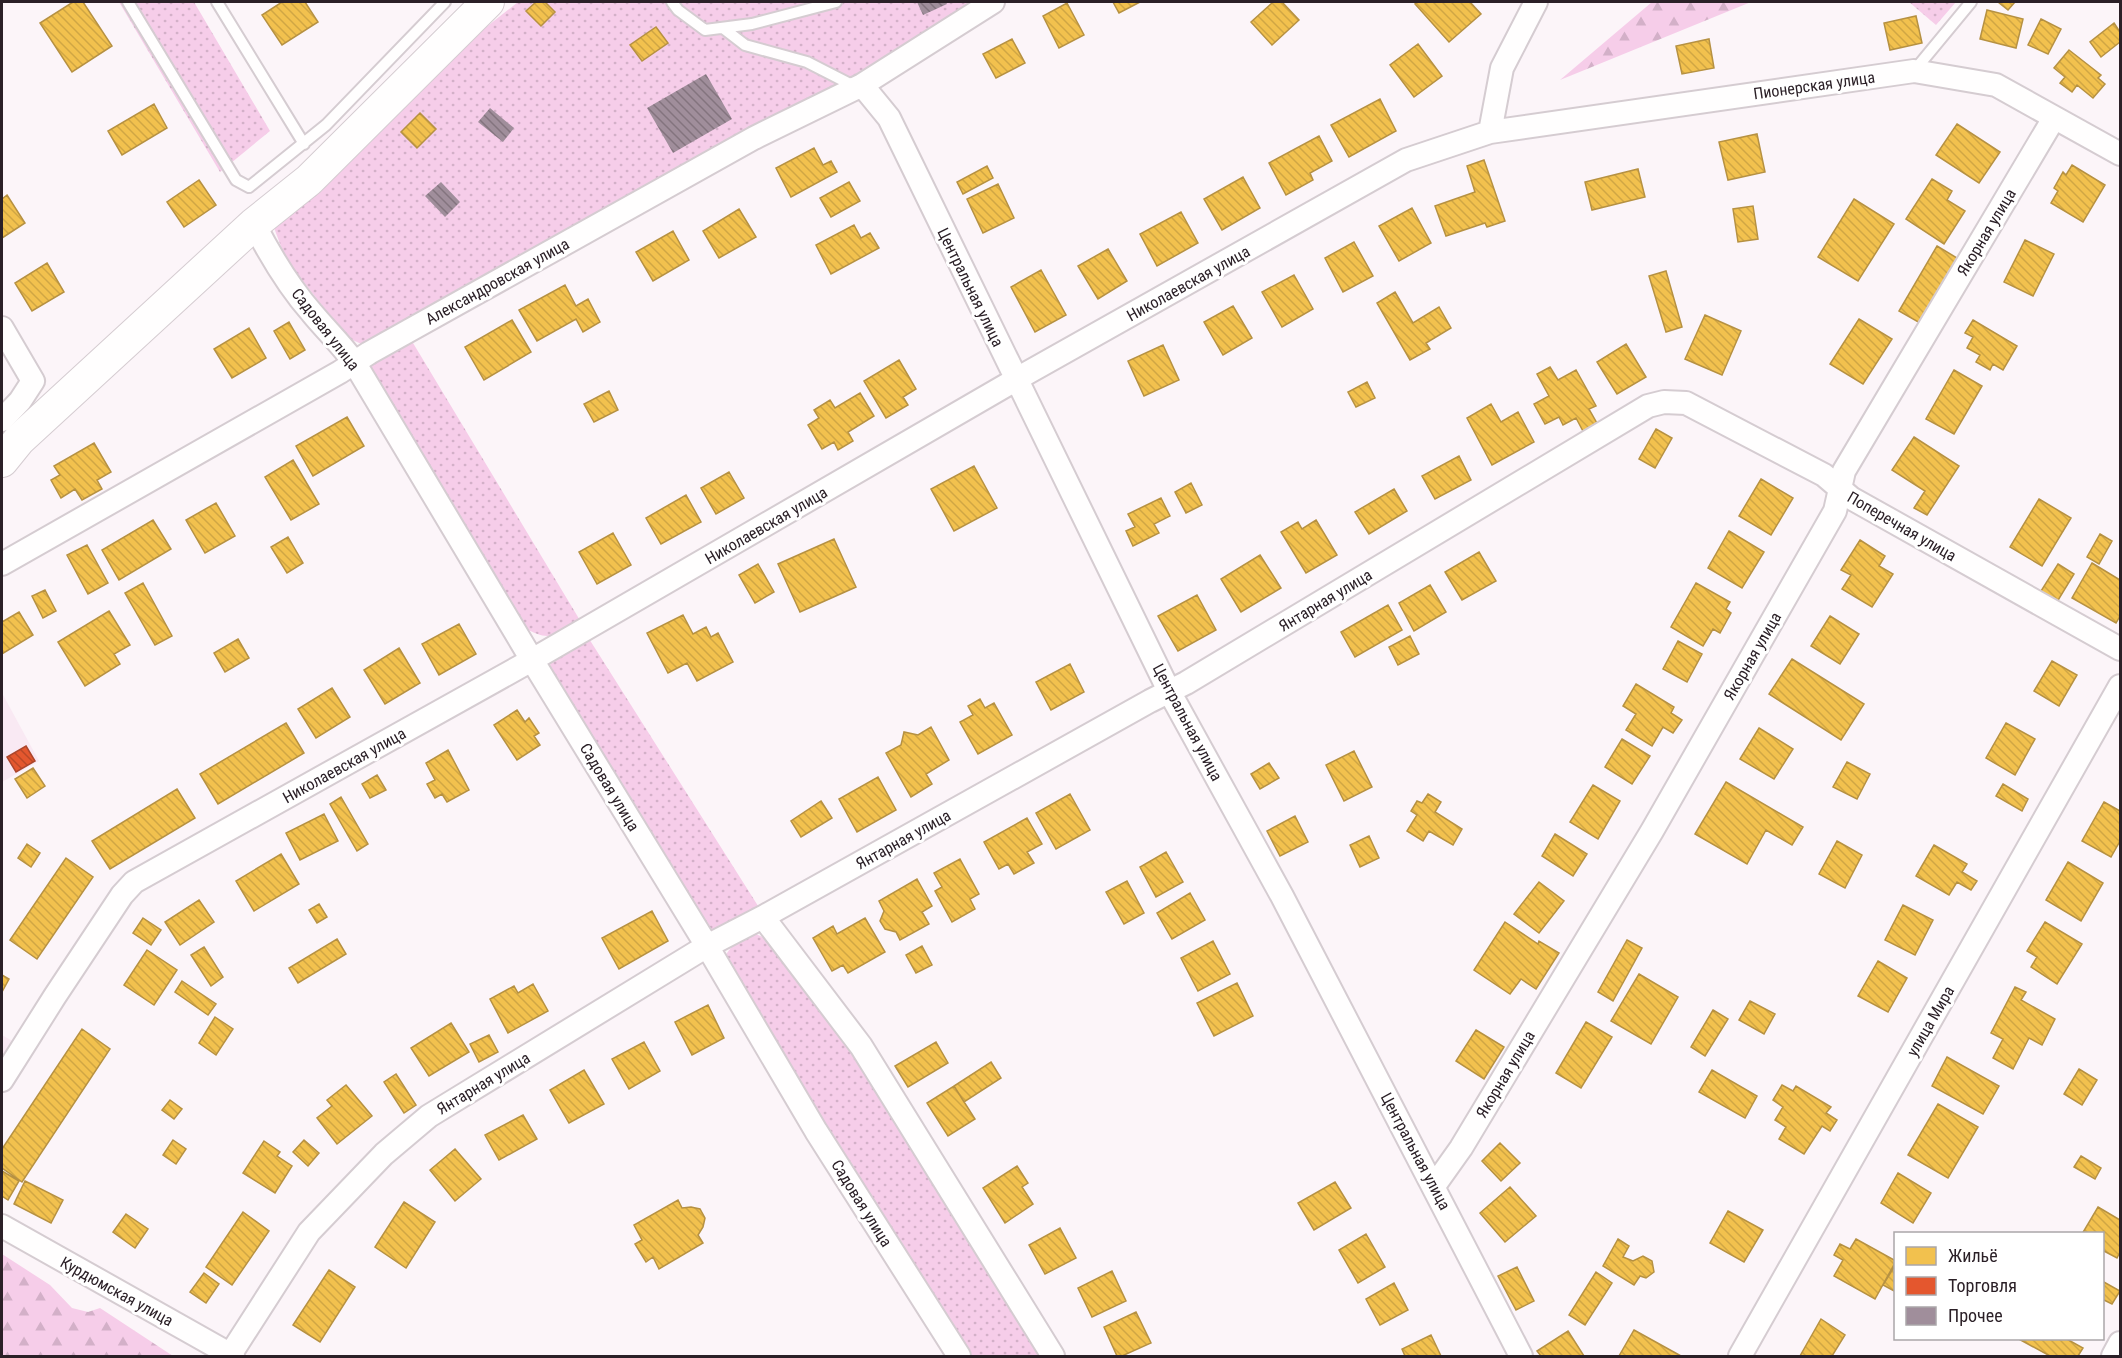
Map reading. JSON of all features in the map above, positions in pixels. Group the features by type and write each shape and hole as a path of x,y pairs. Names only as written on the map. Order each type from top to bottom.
{"street":[{"path":"2,461 19,440 254,224 309,180 488,2"},
{"name":"Александровская улица","path":"2,564 354,362 743,144 862,85 993,2"},
{"path":"1490,132 1502,68 1536,2"},
{"name":"Пионерская улица","path":"1490,132 1914,71 1996,85 2121,154"},
{"name":"Центральная улица","path":"862,85 889,118 1169,691 1282,896 1521,1356"},
{"name":"Якорная улица","path":"1434,1186 1461,1148 1652,831 1835,512 1844,471 2054,118"},
{"name":"Николаевская улица","path":"2,1080 55,996 134,882 532,660 1016,380 1406,160 1490,132"},
{"name":"Садовая улица","path":"254,224 268,251 310,312 354,362 532,660 707,946 816,1131 959,1356"},
{"path":"2,328 33,381 20,401 2,420"},
{"name":"Поперечная улица","path":"1648,406 1664,402 1686,403 1824,475 1851,498 2121,649"},
{"name":"Янтарная улица","path":"232,1356 309,1232 384,1154 429,1116 707,946 1185,683 1648,406"},
{"name":"улица Мира","path":"1740,1356 2121,686"},
{"path":"763,917 861,1046 1053,1356"},
{"name":"Курдюмская улица","path":"2,1226 232,1356"},
{"path":"2113,1356 2121,1343"}],"lane":[{"path":"128,2 236,180 249,187 326,125 445,2"},
{"path":"217,2 304,144"},
{"path":"672,2 678,10 705,30 752,24 836,2"},
{"path":"1914,71 1971,2"},
{"path":"723,28 745,45 807,62 848,83 862,85"}],"shaded area":[{"path":"2,693 39,761 2,782"},
{"path":"2,1035 14,1042 2,1062"}],"green space":[{"path":"119,2 194,2 270,131 220,172"},
{"path":"518,2 983,2 848,83 366,346 348,338 286,260 273,225 254,211"},
{"path":"1652,2 1751,2 1560,80"},
{"path":"1909,2 1956,2 1936,25"},
{"path":"410,338 581,622 565,631 546,636 523,627 367,369 370,362"},
{"path":"586,634 760,909 720,933 703,930 610,775 550,665 555,652"},
{"path":"756,934 771,941 854,1051 1046,1356 967,1356 822,1129 724,958 737,942"},
{"path":"2,1254 50,1285 72,1308 88,1312 100,1308 173,1356 2,1356"}],"building: Жильё":[{"path":"73,2 83,2 112,46 72,72 40,23"},
{"path":"282,2 305,2 318,22 282,45 262,15"},
{"path":"536,2 545,2 555,12 541,26 526,11"},
{"path":"1113,2 1140,2 1119,13"},
{"path":"1273,2 1282,2 1299,20 1272,45 1251,22"},
{"path":"1418,2 1470,2 1481,14 1449,42 1415,4"},
{"path":"1998,2 2015,2 2008,10"},
{"path":"1067,3 1084,35 1059,48 1043,16"},
{"path":"1987,10 2023,19 2016,48 1980,39"},
{"path":"1916,16 1922,43 1890,50 1884,23"},
{"path":"2041,19 2061,29 2048,54 2028,45"},
{"path":"2114,23 2120,32 2120,42 2101,57 2090,42"},
{"path":"656,27 668,43 642,61 630,45"},
{"path":"1012,39 1025,63 996,78 983,54"},
{"path":"1709,39 1714,68 1682,74 1676,46"},
{"path":"1418,44 1442,76 1414,97 1390,65"},
{"path":"2069,50 2101,75 2098,78 2105,84 2093,98 2077,85 2072,92 2060,83 2065,77 2054,68"},
{"path":"1380,99 1396,131 1349,157 1331,125"},
{"path":"154,104 167,128 122,155 108,131"},
{"path":"420,113 436,129 417,148 401,132"},
{"path":"1957,124 2000,152 1979,183 1936,155"},
{"path":"1757,134 1765,172 1728,180 1719,142"},
{"path":"1319,136 1332,161 1310,173 1313,180 1286,195 1269,163"},
{"path":"814,148 823,165 831,161 837,172 791,197 776,168"},
{"path":"1484,160 1505,221 1487,227 1485,223 1446,236 1435,206 1475,192 1467,166"},
{"path":"2072,165 2105,185 2083,222 2051,203 2058,191 2054,188 2063,172 2066,175"},
{"path":"987,166 993,178 963,194 957,182"},
{"path":"1638,169 1645,197 1592,210 1585,182"},
{"path":"1243,177 1260,208 1222,230 1204,199"},
{"path":"1932,179 1952,191 1947,200 1965,211 1944,244 1906,219"},
{"path":"199,180 216,205 184,227 167,202"},
{"path":"849,182 860,201 831,217 820,198"},
{"path":"998,184 1014,218 983,233 967,199"},
{"path":"7,195 25,223 2,238 2,199"},
{"path":"1854,199 1894,224 1858,281 1818,257"},
{"path":"1753,206 1758,239 1738,242 1733,209"},
{"path":"1412,208 1431,243 1399,261 1379,226"},
{"path":"739,209 756,237 719,258 703,231"},
{"path":"1181,212 1198,243 1157,266 1140,234"},
{"path":"854,225 861,238 870,233 879,248 831,274 816,245"},
{"path":"673,231 689,260 653,281 636,252"},
{"path":"2025,240 2054,254 2033,296 2004,282"},
{"path":"1354,242 1373,276 1343,292 1325,258"},
{"path":"1937,246 1957,258 1920,323 1899,311"},
{"path":"1108,249 1127,281 1098,299 1078,266"},
{"path":"47,263 64,292 32,311 15,283"},
{"path":"1041,270 1066,315 1035,332 1011,287"},
{"path":"1666,271 1682,327 1666,332 1649,276"},
{"path":"1294,275 1313,309 1282,327 1262,292"},
{"path":"565,285 576,306 588,299 600,322 583,332 576,319 537,341 519,310"},
{"path":"1395,292 1413,323 1439,307 1451,328 1426,343 1430,349 1410,360 1377,303"},
{"path":"1233,306 1252,338 1223,355 1204,322"},
{"path":"1705,315 1741,331 1722,375 1685,359"},
{"path":"1859,319 1892,339 1863,384 1830,364"},
{"path":"512,320 531,352 484,380 465,347"},
{"path":"1973,320 2017,346 2003,370 1993,364 1990,370 1976,362 1980,355 1967,348 1973,337 1965,333"},
{"path":"289,322 305,350 290,359 274,331"},
{"path":"249,328 266,358 232,378 214,349"},
{"path":"1626,344 1646,377 1617,394 1597,362"},
{"path":"1163,345 1179,380 1144,396 1128,361"},
{"path":"899,360 916,389 903,397 908,405 886,418 864,381"},
{"path":"1550,367 1558,380 1576,370 1596,406 1589,409 1598,425 1584,433 1576,418 1563,425 1559,417 1545,424 1534,404 1549,396 1537,374"},
{"path":"1954,370 1982,386 1954,434 1926,419"},
{"path":"1367,382 1375,398 1356,407 1348,392"},
{"path":"609,391 618,410 594,422 584,404"},
{"path":"860,393 874,416 848,432 853,441 838,450 834,442 822,449 808,425 819,418 814,410 830,400 835,408"},
{"path":"1491,404 1501,422 1518,412 1534,442 1492,465 1467,418"},
{"path":"347,417 364,446 313,476 296,446"},
{"path":"1656,429 1672,438 1655,468 1639,459"},
{"path":"1914,437 1959,466 1927,515 1914,508 1925,491 1892,470"},
{"path":"94,443 111,472 97,480 102,489 82,500 75,489 61,498 51,480 60,475 54,466"},
{"path":"1459,456 1471,480 1435,499 1422,476"},
{"path":"293,460 319,504 291,520 265,477"},
{"path":"974,466 997,508 954,531 931,489"},
{"path":"729,472 744,498 716,514 701,488"},
{"path":"1761,479 1793,498 1771,535 1739,516"},
{"path":"1191,483 1202,505 1186,513 1175,492"},
{"path":"1394,489 1407,511 1369,534 1355,512"},
{"path":"686,495 701,522 661,544 646,518"},
{"path":"1161,498 1170,516 1154,524 1159,533 1133,546 1126,531 1135,527 1128,514"},
{"path":"2039,499 2071,518 2042,566 2010,547"},
{"path":"216,503 235,536 205,553 186,520"},
{"path":"153,520 171,549 119,580 102,550"},
{"path":"1316,520 1337,555 1306,573 1281,532 1298,522 1302,529"},
{"path":"1729,531 1764,552 1742,588 1708,568"},
{"path":"613,533 631,565 597,584 579,552"},
{"path":"2100,534 2112,541 2099,564 2087,557"},
{"path":"288,537 303,563 287,573 271,547"},
{"path":"834,539 856,587 800,612 778,564"},
{"path":"1860,540 1885,556 1879,566 1893,574 1872,607 1842,589 1851,575 1841,570"},
{"path":"87,545 108,583 88,594 67,555"},
{"path":"1479,552 1496,581 1462,600 1445,572"},
{"path":"1260,555 1281,588 1241,612 1221,579"},
{"path":"2092,563 2120,580 2120,616 2116,623 2072,598"},
{"path":"758,564 774,592 755,603 739,575"},
{"path":"2058,564 2074,574 2057,602 2041,591"},
{"path":"143,583 172,636 155,645 125,593"},
{"path":"1696,583 1730,602 1726,609 1731,613 1720,633 1713,629 1703,646 1671,627"},
{"path":"1430,585 1446,612 1414,631 1399,603"},
{"path":"45,590 56,611 43,618 32,596"},
{"path":"1197,595 1216,630 1178,651 1158,616"},
{"path":"1388,605 1402,630 1355,657 1341,632"},
{"path":"109,611 130,645 114,654 120,664 85,686 58,642"},
{"path":"19,612 33,635 2,654 2,622"},
{"path":"683,615 693,634 706,627 711,637 718,633 733,662 697,681 687,663 668,673 647,633"},
{"path":"1830,616 1859,634 1840,664 1811,646"},
{"path":"459,624 476,654 439,675 422,644"},
{"path":"1410,636 1419,654 1398,665 1389,647"},
{"path":"238,639 249,658 225,672 214,653"},
{"path":"1678,641 1702,654 1687,682 1663,669"},
{"path":"399,648 420,683 385,704 364,670"},
{"path":"1792,659 1864,704 1841,740 1769,694"},
{"path":"2052,661 2077,675 2059,706 2034,691"},
{"path":"1070,664 1084,692 1051,710 1036,682"},
{"path":"1636,684 1674,707 1671,713 1682,720 1673,733 1663,727 1652,746 1626,730 1636,714 1623,706"},
{"path":"332,688 350,717 316,738 298,709"},
{"path":"980,699 985,708 994,703 1012,735 978,754 960,722 973,715 968,706"},
{"path":"517,710 525,722 529,718 539,733 534,736 540,745 517,760 494,725"},
{"path":"286,723 304,753 218,804 200,774"},
{"path":"2006,723 2035,739 2015,775 1986,758"},
{"path":"931,727 949,760 926,774 932,784 911,797 886,753 901,745 904,732 918,735"},
{"path":"1759,728 1793,749 1774,779 1740,759"},
{"path":"1622,739 1650,756 1632,784 1605,767"},
{"path":"448,750 469,790 447,802 442,794 435,798 427,784 435,780 426,763"},
{"path":"1354,751 1372,787 1344,801 1326,765"},
{"path":"1847,762 1870,774 1857,799 1833,787"},
{"path":"1269,763 1279,778 1260,789 1251,774"},
{"path":"33,768 45,786 27,798 15,779"},
{"path":"377,775 386,790 370,798 362,784"},
{"path":"878,777 896,810 857,832 839,799"},
{"path":"1726,782 1803,827 1792,845 1766,830 1747,864 1695,834"},
{"path":"2003,784 2028,799 2022,811 1996,796"},
{"path":"1593,785 1620,801 1598,839 1570,822"},
{"path":"177,789 195,818 110,869 92,841"},
{"path":"1070,794 1090,830 1056,849 1036,813"},
{"path":"1428,794 1441,802 1435,812 1462,829 1453,845 1429,831 1423,841 1407,831 1417,815 1411,811 1417,801 1422,803"},
{"path":"341,797 368,844 357,851 330,804"},
{"path":"821,801 832,818 801,837 791,821"},
{"path":"2104,802 2120,811 2120,841 2111,857 2082,841"},
{"path":"324,814 338,841 300,860 286,833"},
{"path":"1295,816 1308,842 1280,856 1267,831"},
{"path":"1027,818 1042,844 1027,852 1034,863 1014,874 1008,864 999,869 984,842"},
{"path":"1555,834 1587,854 1573,876 1542,856"},
{"path":"1369,836 1379,858 1360,867 1350,845"},
{"path":"1837,841 1862,855 1845,888 1819,874"},
{"path":"27,844 40,853 31,867 18,858"},
{"path":"1934,845 1967,864 1962,872 1977,881 1971,890 1957,882 1949,895 1916,876"},
{"path":"1166,852 1183,882 1156,897 1140,867"},
{"path":"281,854 299,884 254,911 236,881"},
{"path":"66,858 93,877 37,959 10,940"},
{"path":"960,859 979,894 970,899 975,909 952,922 935,891 942,887 934,873"},
{"path":"2068,862 2103,883 2081,921 2046,900"},
{"path":"917,879 932,906 922,912 929,924 900,940 896,932 885,929 880,921 884,911 879,901"},
{"path":"1127,881 1144,913 1124,924 1106,892"},
{"path":"1539,882 1564,901 1539,933 1514,914"},
{"path":"1190,893 1205,920 1172,939 1157,913"},
{"path":"199,900 214,922 180,945 165,922"},
{"path":"319,904 327,917 317,923 309,910"},
{"path":"1903,905 1933,920 1915,955 1885,940"},
{"path":"652,911 668,941 619,969 602,938"},
{"path":"143,918 161,930 151,945 133,933"},
{"path":"865,918 885,952 848,973 843,965 832,971 813,938 833,926 837,934"},
{"path":"1505,922 1538,944 1539,941 1559,953 1536,989 1521,979 1510,994 1474,970"},
{"path":"2045,922 2082,944 2057,984 2031,967 2037,957 2027,951"},
{"path":"337,939 346,954 298,983 289,968"},
{"path":"1627,940 1642,948 1613,1001 1598,992"},
{"path":"1213,941 1230,974 1198,991 1181,958"},
{"path":"922,946 932,965 916,973 906,955"},
{"path":"204,947 223,977 211,986 191,955"},
{"path":"147,950 177,970 154,1005 124,985"},
{"path":"1878,961 1907,978 1888,1012 1858,996"},
{"path":"1639,974 1678,997 1651,1044 1611,1021"},
{"path":"2,975 9,979 2,992"},
{"path":"182,981 216,1004 208,1015 175,992"},
{"path":"1237,983 1253,1016 1214,1036 1197,1003"},
{"path":"533,984 548,1011 508,1033 490,999 514,986 518,993"},
{"path":"2015,987 2026,992 2021,1000 2055,1019 2042,1045 2029,1038 2013,1069 1993,1058 2003,1039 1991,1033"},
{"path":"1750,1001 1775,1014 1764,1034 1739,1020"},
{"path":"708,1005 724,1038 692,1055 675,1022"},
{"path":"1713,1010 1728,1019 1705,1056 1691,1047"},
{"path":"215,1017 233,1029 216,1055 199,1043"},
{"path":"1586,1022 1612,1037 1581,1088 1556,1073"},
{"path":"451,1023 469,1052 429,1076 411,1048"},
{"path":"82,1029 110,1049 22,1182 2,1168 2,1149"},
{"path":"1476,1030 1504,1047 1484,1079 1456,1061"},
{"path":"489,1035 498,1052 479,1062 470,1044"},
{"path":"644,1042 660,1071 629,1089 612,1059"},
{"path":"936,1042 948,1063 908,1087 895,1066"},
{"path":"1947,1057 1999,1086 1983,1114 1932,1086"},
{"path":"991,1062 1001,1078 964,1102 954,1086"},
{"path":"2079,1069 2097,1080 2082,1105 2064,1094"},
{"path":"584,1070 604,1104 569,1123 550,1090"},
{"path":"1712,1070 1757,1096 1745,1118 1699,1092"},
{"path":"396,1074 416,1105 404,1113 384,1082"},
{"path":"346,1085 372,1116 337,1144 317,1118 332,1106 327,1100"},
{"path":"1782,1085 1793,1091 1796,1086 1831,1107 1826,1113 1837,1120 1830,1131 1822,1126 1804,1154 1779,1139 1786,1127 1775,1120 1783,1107 1773,1100"},
{"path":"954,1086 975,1119 948,1136 927,1103"},
{"path":"170,1100 182,1109 174,1119 162,1110"},
{"path":"1938,1104 1978,1127 1948,1178 1908,1155"},
{"path":"523,1115 537,1139 499,1160 485,1135"},
{"path":"173,1140 186,1149 176,1164 163,1155"},
{"path":"304,1140 319,1153 308,1166 293,1152"},
{"path":"264,1141 280,1152 277,1156 292,1166 275,1193 243,1173"},
{"path":"1500,1143 1520,1163 1501,1181 1482,1161"},
{"path":"455,1149 481,1179 455,1201 430,1170"},
{"path":"2081,1156 2101,1168 2095,1179 2074,1167"},
{"path":"1017,1166 1028,1183 1022,1187 1033,1204 1005,1223 983,1188"},
{"path":"2,1171 19,1181 8,1200 2,1196"},
{"path":"1898,1173 1931,1193 1913,1223 1881,1203"},
{"path":"25,1181 63,1200 51,1223 14,1204"},
{"path":"1335,1182 1351,1208 1314,1230 1298,1203"},
{"path":"1510,1187 1536,1216 1505,1242 1480,1213"},
{"path":"678,1200 682,1208 700,1209 705,1218 698,1235 703,1243 659,1269 653,1257 646,1262 635,1244 642,1240 634,1225"},
{"path":"404,1202 435,1222 406,1268 375,1247"},
{"path":"2098,1207 2120,1220 2120,1252 2117,1258 2104,1251 2104,1232 2083,1232"},
{"path":"1728,1211 1763,1230 1744,1262 1710,1243"},
{"path":"243,1212 269,1231 232,1285 206,1267"},
{"path":"126,1214 148,1229 135,1248 113,1232"},
{"path":"1060,1228 1076,1258 1045,1274 1029,1245"},
{"path":"1366,1234 1385,1267 1358,1283 1339,1250"},
{"path":"1618,1239 1629,1246 1623,1257 1633,1261 1643,1256 1652,1261 1654,1272 1646,1278 1640,1276 1634,1285 1603,1266"},
{"path":"1856,1239 1894,1260 1894,1265 1875,1299 1834,1276 1843,1260 1834,1255 1840,1244 1850,1249"},
{"path":"1517,1267 1534,1301 1516,1310 1498,1276"},
{"path":"1894,1267 1894,1291 1883,1285"},
{"path":"329,1270 355,1287 320,1342 293,1325"},
{"path":"1112,1271 1126,1301 1092,1317 1078,1288"},
{"path":"1596,1272 1612,1283 1585,1325 1569,1315"},
{"path":"204,1273 219,1284 206,1303 190,1292"},
{"path":"2104,1282 2120,1291 2112,1304 2104,1300"},
{"path":"1394,1283 1408,1310 1380,1325 1366,1299"},
{"path":"1136,1312 1151,1343 1117,1356 1104,1327"},
{"path":"1821,1319 1845,1335 1832,1356 1800,1356"},
{"path":"1634,1330 1681,1356 1619,1356"},
{"path":"1568,1331 1584,1356 1541,1356 1537,1351"},
{"path":"1431,1335 1441,1356 1405,1356 1402,1349"},
{"path":"2021,1340 2069,1340 2083,1348 2078,1356 2050,1356"}],"building: Торговля":[{"path":"26,746 35,761 16,772 7,757"}],"building: Прочее":[{"path":"917,2 946,2 947,4 923,15"},
{"path":"706,74 732,119 673,153 647,108"},
{"path":"490,108 514,128 503,142 478,122"},
{"path":"441,182 460,202 445,217 425,196"}]}
